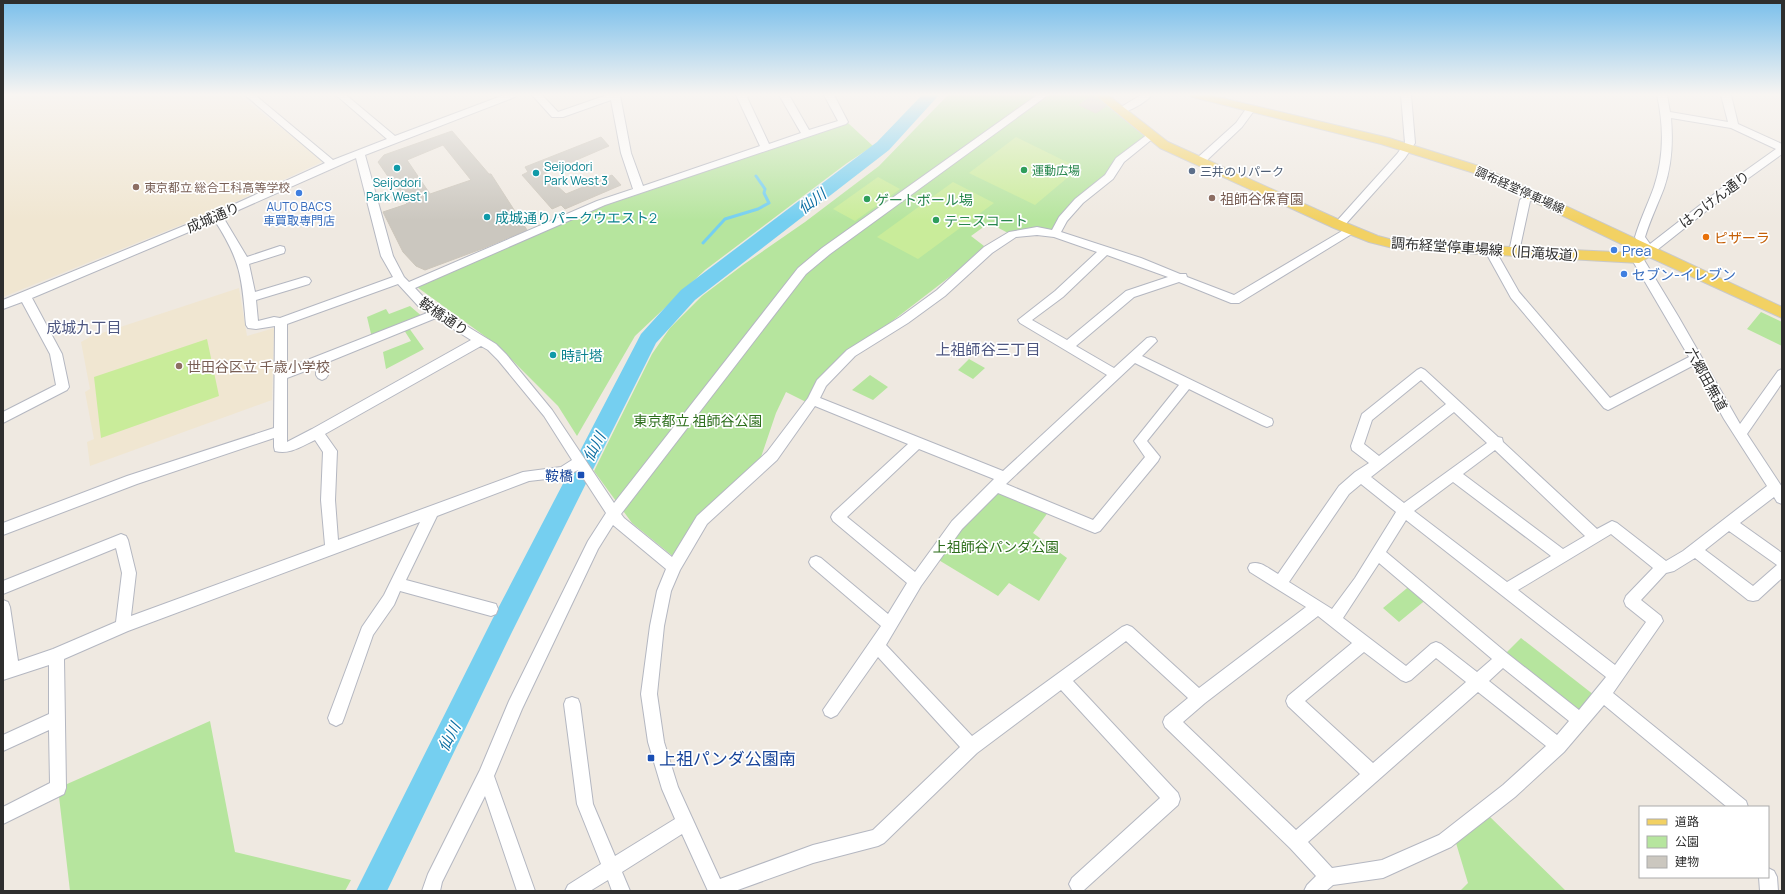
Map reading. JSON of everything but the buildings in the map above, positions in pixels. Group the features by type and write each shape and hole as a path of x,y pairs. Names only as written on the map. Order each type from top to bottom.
{"main road":[{"name":"調布経堂停車場線（旧滝坂道）","path":"1152,137 1164,145 1345,228 1393,244 1514,252 1643,254"},
{"name":"調布経堂停車場線","path":"1363,137 1407,148 1478,170 1532,194 1643,254 1782,313"}],"street":[{"path":"300,137 332,164"},
{"path":"390,137 394,140"},
{"name":"成城通り","path":"3,305 217,216 332,164 403,137"},
{"path":"623,137 626,153 639,190"},
{"path":"761,137 766,148"},
{"path":"217,216 235,244 243,262 250,298 252,325 258,326 276,321 280,322 403,283 601,203 798,137"},
{"path":"431,891 434,880 486,776 529,677 593,545 613,514 802,271 826,251 985,137"},
{"path":"1055,234 1063,219 1079,201 1109,177 1120,160 1150,137"},
{"path":"1200,161 1227,137"},
{"path":"1199,698 1127,632 971,747 878,837 813,854 716,890 685,823 662,764 656,742 649,694 662,598 674,567 702,520 772,456 813,400 821,383 851,353 904,320 941,293 988,250 1014,234 1036,231 1055,234 1182,277 1234,300 1345,228 1407,148 1410,143 1410,137"},
{"name":"六郷田無道","path":"1668,137 1659,186 1640,237 1643,254 1674,320 1695,360 1728,416 1778,493"},
{"path":"1757,137 1782,148"},
{"name":"はっけん通り","path":"1643,254 1782,148"},
{"name":"鞍橋通り","path":"360,154 376,208 387,256 403,283 415,297 435,314 492,347 502,357 535,396 576,455 619,522 674,567"},
{"path":"1514,252 1525,200 1532,194"},
{"path":"243,262 279,248 283,262"},
{"path":"1105,250 1059,294 1024,320 1115,374"},
{"path":"1490,250 1516,295 1608,405 1695,360"},
{"path":"1068,346 1130,294 1182,277"},
{"path":"250,298 305,281"},
{"path":"3,418 63,388 56,354 25,296"},
{"path":"280,376 435,314"},
{"path":"280,322 280,447 286,448 316,433 481,340"},
{"path":"831,710 877,646 889,624 916,582 957,525 1000,482 1151,340"},
{"path":"1133,357 1267,422"},
{"path":"322,359 322,376"},
{"path":"1378,463 1357,446 1366,417 1421,373 1497,442 1595,536"},
{"path":"1740,434 1782,374"},
{"path":"813,400 917,443 1095,526 1153,457 1140,441 1187,383"},
{"path":"1280,582 1344,490 1360,476 1455,404"},
{"path":"3,528 132,480 280,431"},
{"path":"316,433 330,451 328,500 332,548"},
{"path":"1334,619 1360,582 1405,510 1497,442"},
{"path":"916,582 838,517 917,443"},
{"path":"3,607 7,672 56,655 123,626 528,476 562,472 576,455"},
{"path":"1453,474 1563,557"},
{"path":"1360,476 1616,675"},
{"path":"1506,590 1612,527 1663,567 1669,567 1729,524 1778,493"},
{"path":"336,718 368,632 389,600 432,511"},
{"path":"1729,524 1782,561"},
{"path":"3,588 121,540 129,573 123,626"},
{"path":"1694,550 1753,595 1782,569"},
{"path":"1377,553 1503,659 1580,720"},
{"path":"816,562 889,624"},
{"path":"1313,891 1329,877 1383,869 1445,841 1509,791 1558,746 1603,694 1656,621 1631,601 1663,567"},
{"path":"1256,568 1318,607 1406,676 1436,649 1558,746"},
{"path":"396,584 491,609"},
{"path":"1318,607 1199,698 1171,722 1296,842 1329,877"},
{"path":"1363,643 1294,702 1372,774"},
{"path":"877,646 971,747"},
{"path":"3,816 58,788 56,655"},
{"path":"1296,842 1503,659"},
{"path":"1062,680 1172,799 1078,884"},
{"path":"1603,694 1739,806"},
{"path":"572,704 585,804 621,891"},
{"path":"3,743 56,719"},
{"path":"486,776 526,891"},
{"path":"574,891 685,823"}],"shaded area":[{"name":"東京都立 総合工科高等学校","path":"3,137 293,137 324,161 213,212 3,297"},
{"name":"世田谷区立 千歳小学校","path":"239,288 247,336 274,328 272,400 90,466 87,442 94,439 85,392 90,389 81,342 90,337"}],"green space":[{"path":"807,137 863,137 873,146 847,163 705,270 635,336 577,436 558,406 497,345 417,287 600,205"},
{"name":"東京都立 祖師谷公園","path":"907,137 1145,137 1055,230 1010,234 989,223 971,236 984,246 956,272 878,332 842,354 816,386 806,402 786,392 776,413 760,460 675,558 632,523 594,471 652,354 670,328 702,296 743,265 805,222 879,166"},
{"name":"運動広場","path":"1016,137 1079,168 1035,205 969,173"},
{"name":"ゲートボール場","path":"878,177 900,189 855,221 833,209"},
{"name":"テニスコート","path":"953,182 994,203 918,259 877,237"},
{"path":"410,306 424,318 372,338 367,317 386,309 389,314"},
{"path":"1761,312 1782,322 1782,346 1747,329"},
{"path":"409,328 424,349 386,369 383,352 411,341 404,330"},
{"path":"207,339 219,396 101,438 94,377"},
{"path":"969,359 985,368 973,379 958,370"},
{"path":"870,375 888,387 873,400 852,390"},
{"name":"上祖師谷パンダ公園","path":"998,490 1049,511 1033,533 1067,558 1039,601 1009,583 998,596 937,559 960,527"},
{"path":"1412,584 1428,598 1399,622 1383,608"},
{"path":"1521,638 1594,695 1578,712 1505,654"},
{"path":"210,721 235,852 351,880 345,891 70,891 58,788"},
{"path":"1488,815 1566,891 1460,891 1468,883 1456,843"}],"waterway":[{"name":"仙川","path":"371,891 502,626 648,339 688,295 883,146 892,137"},
{"path":"703,243 725,219 758,209 769,203 764,193 765,189 756,176"}],"place":[{"name":"Seijodori Park West 1","path":"397,168"},
{"name":"運動広場","path":"1024,170"},
{"name":"三井のリパーク","path":"1192,171"},
{"name":"Seijodori Park West 3","path":"536,173"},
{"name":"東京都立 総合工科高等学校","path":"136,187"},
{"name":"AUTO BACS 車買取専門店","path":"299,193"},
{"name":"祖師谷保育園","path":"1212,198"},
{"name":"ゲートボール場","path":"867,199"},
{"name":"成城通りパークウエスト2","path":"487,217"},
{"name":"テニスコート","path":"936,220"},
{"name":"ピザーラ","path":"1706,237"},
{"name":"Prea","path":"1614,250"},
{"name":"セブン-イレブン","path":"1624,274"},
{"name":"時計塔","path":"553,355"},
{"name":"世田谷区立 千歳小学校","path":"179,366"},
{"name":"鞍橋","path":"581,475"},
{"name":"上祖パンダ公園南","path":"651,758"}],"district":[{"name":"成城九丁目","path":"84,327"},
{"name":"上祖師谷三丁目","path":"988,349"}]}
